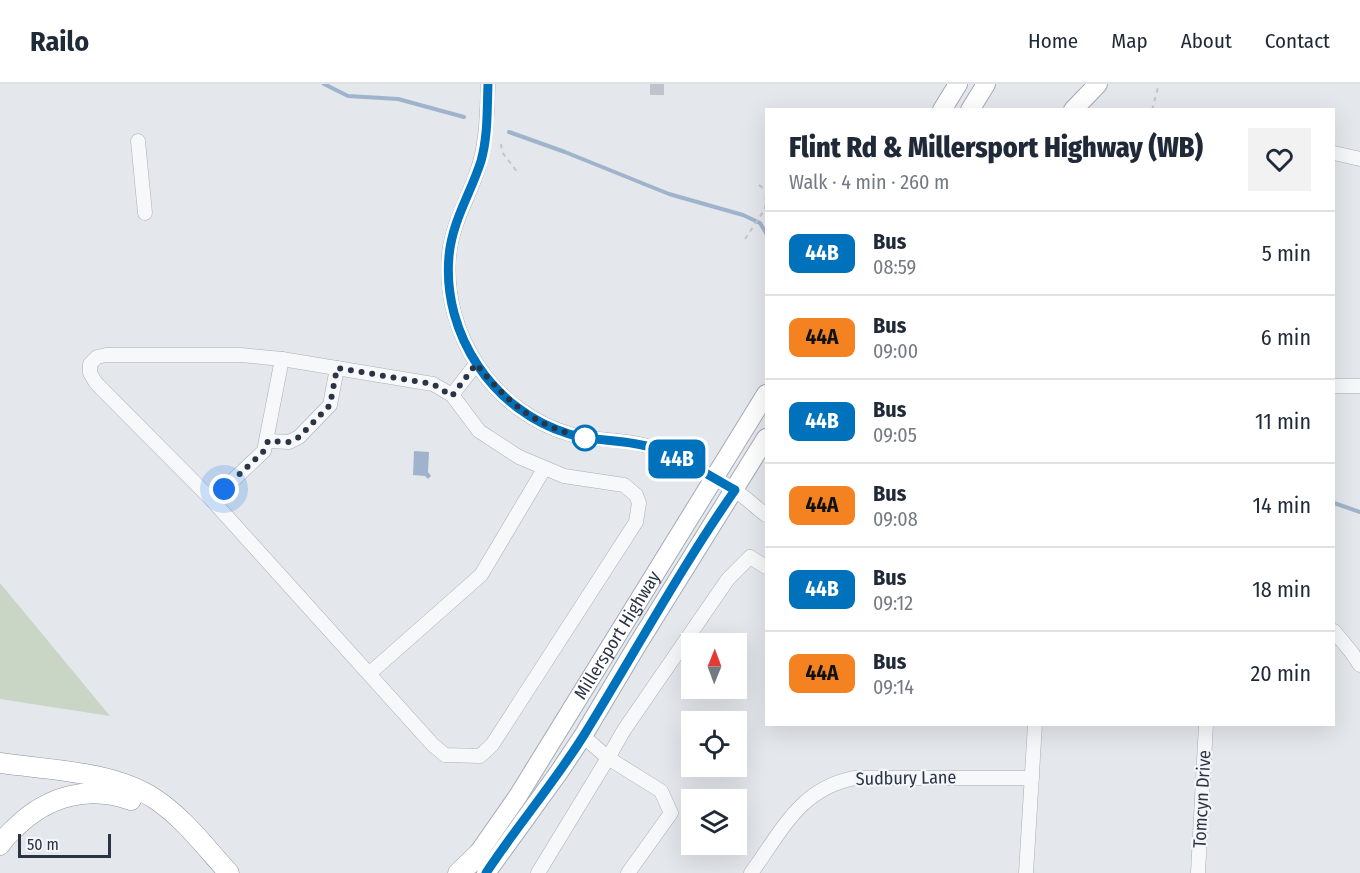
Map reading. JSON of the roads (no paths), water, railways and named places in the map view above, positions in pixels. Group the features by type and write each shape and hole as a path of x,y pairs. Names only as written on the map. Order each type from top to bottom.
{"highway":[{"path":"0,763 99,777 129,786 155,799 179,818 230,873"},
{"path":"0,844 30,813 53,800 82,792 115,794 150,809 214,873"},
{"path":"458,873 479,853"}],"main road":[{"path":"943,108 958,84"},
{"path":"971,108 986,84"},
{"path":"1075,108 1098,84"},
{"name":"Millersport Highway","path":"464,873 518,796 765,396"},
{"name":"Millersport Highway","path":"486,873 560,772 765,440"}],"street":[{"path":"488,84 486,138 477,172 457,220 448,268 450,291 458,327 476,364 517,408 550,427 599,440 639,444 657,449 735,490 765,514"},
{"path":"138,141 145,213"},
{"path":"1335,153 1360,159"},
{"path":"106,355 241,355 337,368 433,384 452,396 479,431 519,457 544,469 576,479 624,485 636,495 639,503 636,522 492,745 480,756 446,755 433,745 212,500 96,383 90,373 90,364 97,357 106,355"},
{"path":"212,500 264,451 268,441 282,359"},
{"path":"452,396 476,364"},
{"path":"268,441 289,442 299,437 330,405 337,368"},
{"path":"1335,386 1360,386"},
{"path":"370,673 481,575 544,469"},
{"path":"538,873 624,730 728,579 750,557 765,566"},
{"path":"1335,632 1353,652 1360,665"},
{"path":"1026,873 1035,726"},
{"name":"Tomcyn Drive","path":"1198,873 1206,726"},
{"path":"583,736 608,758 661,791 671,813 628,873"},
{"name":"Sudbury Lane","path":"751,873 802,804 814,793 839,781 855,778 1032,778"}],"water":[{"path":"414,451 429,452 428,472 431,476 428,479 425,476 413,475"}],"waterway":[{"path":"324,84 348,96 398,99 464,117"},
{"path":"509,132 669,194 743,215 760,223 765,231"},
{"path":"1335,503 1360,512"}],"tunnel":[{"path":"650,88 670,88"}]}
